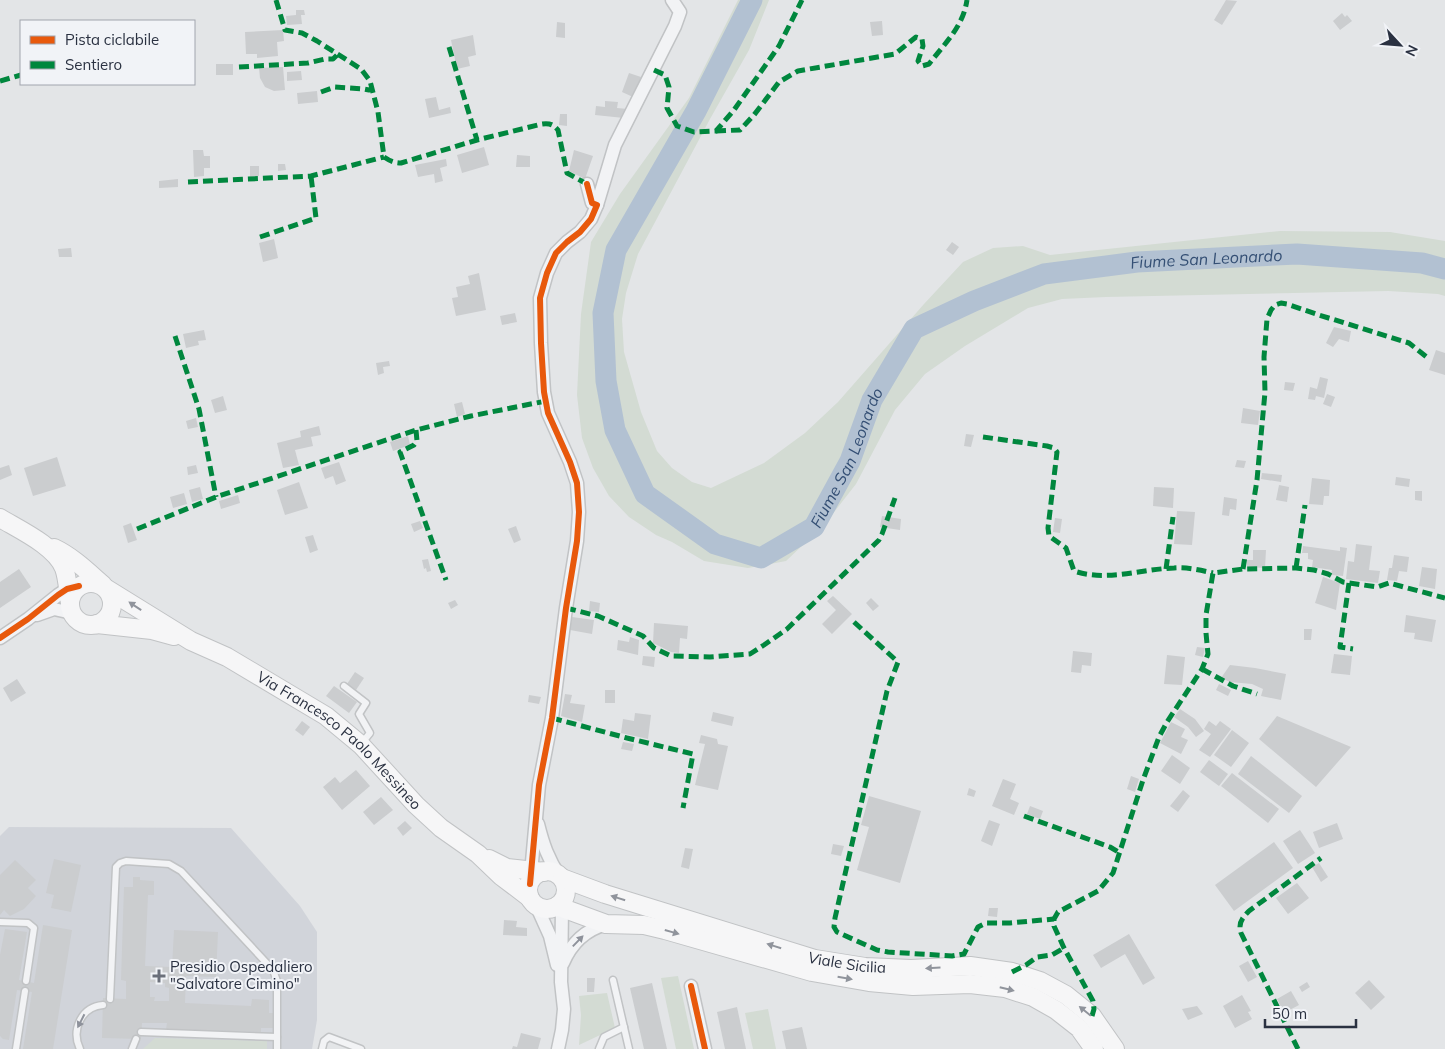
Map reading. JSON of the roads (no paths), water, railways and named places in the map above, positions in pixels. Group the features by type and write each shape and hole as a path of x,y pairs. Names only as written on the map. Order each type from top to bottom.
{"main road":[{"path":"0,518 52,551 59,559 64,568 75,617 82,623 152,630 191,641"},
{"path":"35,540 62,552 105,587 111,595 113,602 109,616 97,624"},
{"path":"69,593 84,584 94,582 191,641"},
{"name":"Via Francesco Paolo Messineo","path":"191,641 227,657 326,716 361,745 441,828 478,854"},
{"path":"478,854 501,876 566,888 561,904"},
{"path":"478,854 542,883"},
{"name":"Viale Sicilia","path":"1094,1049 1079,1028 1056,1010 1033,997 1005,988 970,984 913,986 869,982 812,972 644,925 606,924 561,904 546,909 542,883 605,894 816,958 866,967 911,970 970,966 1012,972 1040,981 1066,995 1092,1016 1115,1049"}],"street":[{"path":"561,982 550,936 542,883 536,815 539,786 552,718 566,608 578,541 580,512 577,483 548,412 544,392 540,298 547,273 556,253 580,232 591,219 615,145 675,26 680,12 672,0"},
{"path":"587,184 592,203 597,205"},
{"path":"28,619 54,609 69,593"},
{"path":"0,638 69,593"},
{"path":"536,815 543,844 550,862 542,883"},
{"path":"558,1049 564,1010 561,982 561,904"},
{"path":"561,968 568,952 579,939 590,930 606,924"},
{"path":"691,986 704,1049"}],"lane":[{"path":"344,686 366,703 359,714 370,733 361,745"},
{"path":"110,999 116,867 126,861 169,864 181,871 273,970 277,980 277,1049"},
{"path":"0,922 28,923 34,928 26,982"},
{"path":"612,980 629,1049"},
{"path":"16,1049 24,991"},
{"path":"80,1049 76,1033 78,1024 83,1015 90,1009 103,1005"},
{"path":"599,1049 604,1037 624,1027"},
{"path":"142,1032 277,1037"},
{"path":"322,1049 324,1041 330,1037 361,1049"},
{"path":"132,1049 136,1039"}],"waterway":[{"name":"Fiume San Leonardo","path":"752,0 696,111 616,250 603,313 606,381 615,430 645,494 715,544 761,558 814,527 850,461 872,400 914,329 974,301 1044,274 1137,262 1297,254 1422,263 1445,269"}],"place":[{"name":"Presidio Ospedaliero \"Salvatore Cimino\"","path":"159,976"}]}
